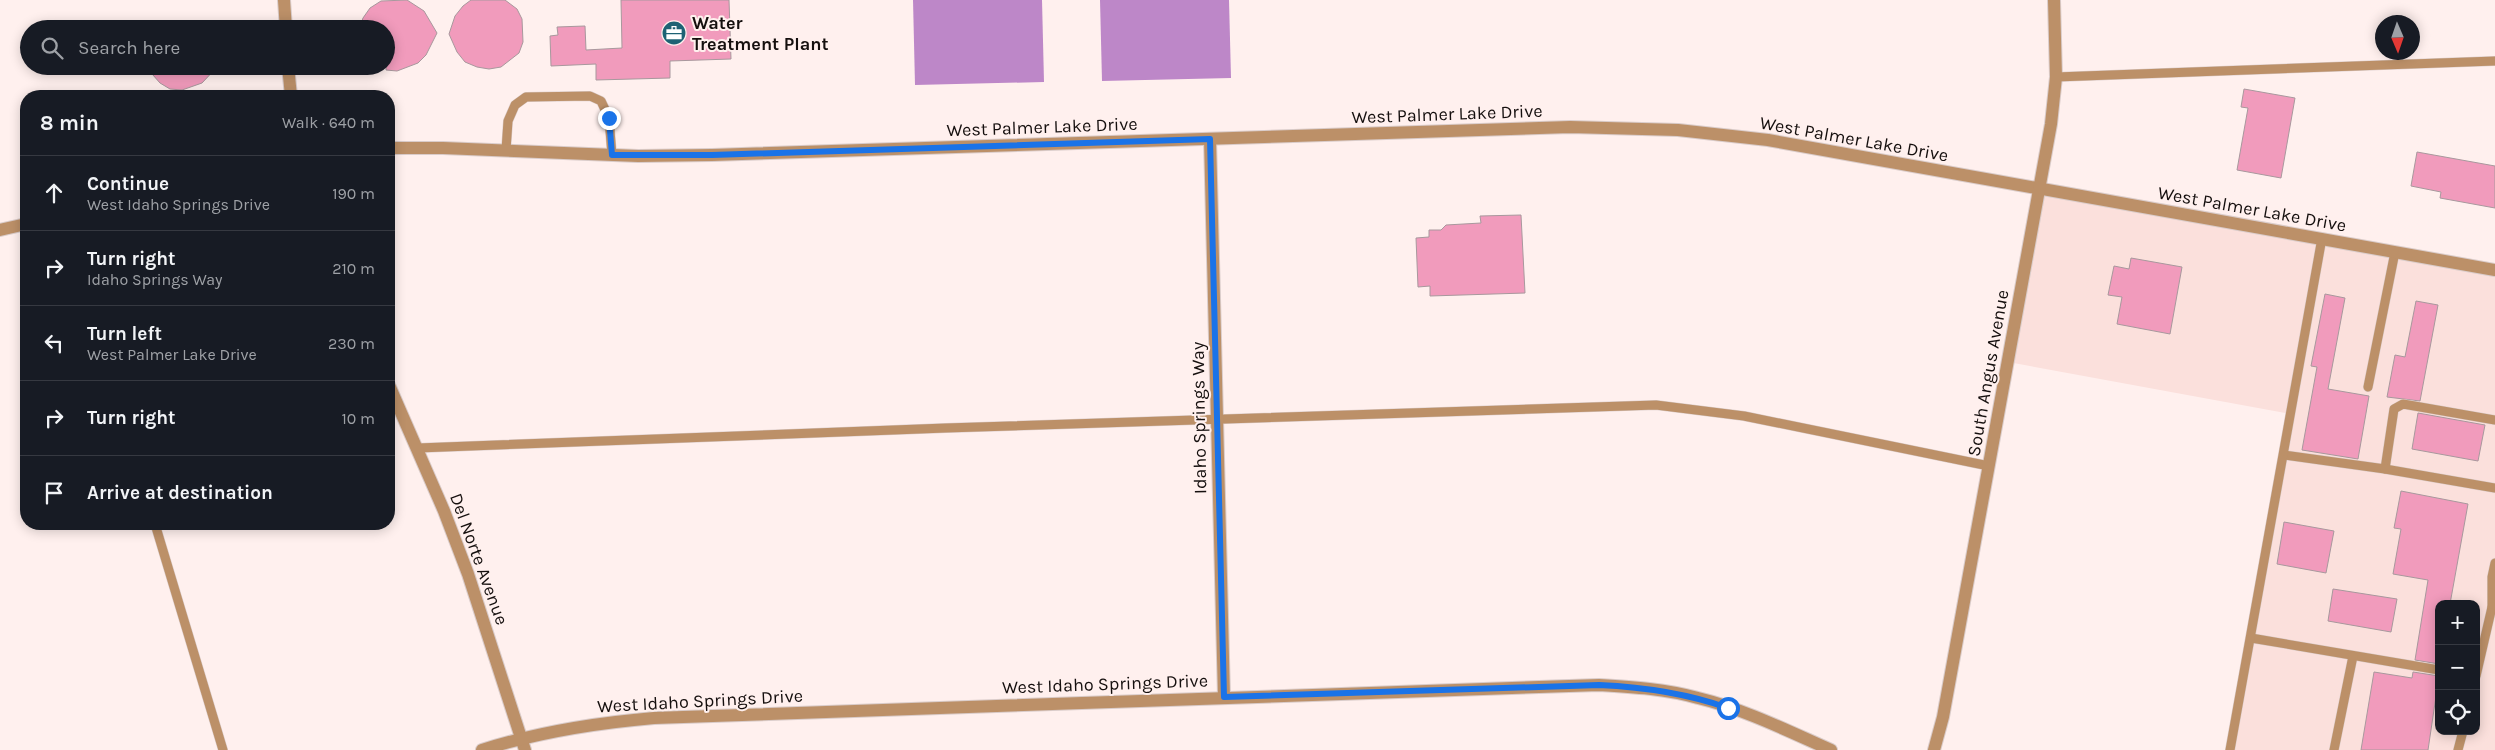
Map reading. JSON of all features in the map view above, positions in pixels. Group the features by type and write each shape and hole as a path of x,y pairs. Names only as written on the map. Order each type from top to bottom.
{"street":[{"path":"284,0 285,20"},
{"name":"South Angus Avenue","path":"1934,750 1943,716 2039,189 2056,77 2054,0"},
{"path":"289,75 290,90"},
{"name":"West Palmer Lake Drive","path":"395,148 506,150 612,155 712,155 1570,128 1678,130 1768,140 2495,270"},
{"name":"Idaho Springs Way","path":"1210,139 1224,697"},
{"path":"0,230 20,225"},
{"name":"Del Norte Avenue","path":"395,398 418,448 468,574 523,744"},
{"name":"West Idaho Springs Drive","path":"482,750 523,744 610,722 654,718 1599,685 1632,687 1699,698 1779,727 1831,750"}],"lane":[{"path":"2056,77 2495,61"},
{"path":"506,150 508,121 515,105 526,97 590,96 601,101 609,118 612,155"},
{"path":"2230,750 2322,238"},
{"path":"2368,387 2395,252"},
{"path":"2385,469 2394,409 2402,404 2495,420"},
{"path":"418,448 1656,405 1744,416 1989,466"},
{"path":"2284,454 2495,488"},
{"path":"157,530 223,750"},
{"path":"2480,660 2493,607 2492,577 2495,563"},
{"path":"2251,638 2435,669"},
{"path":"2334,750 2353,656"},
{"path":"2458,750 2462,735"}],"shaded area":[{"path":"913,0 1042,0 1044,82 915,85"},
{"path":"1100,0 1229,0 1231,78 1102,81"},
{"path":"2039,189 2495,270 2495,750 2230,750 2291,414 2008,362"}],"building":[{"path":"407,0 424,11 437,33 426,55 418,63 395,71 395,20 362,20 370,8 381,1"},
{"path":"471,0 505,0 517,9 522,19 523,42 519,53 501,67 489,69 477,67 465,62 457,52 449,34 455,16"},
{"path":"621,0 729,0 731,59 670,61 670,78 596,80 596,64 551,66 550,36 558,35 557,27 585,26 586,50 622,48"},
{"path":"153,75 210,75 202,83 182,90 170,89 160,83"},
{"path":"2244,89 2295,98 2281,178 2237,170 2248,108 2241,107"},
{"path":"2417,152 2495,166 2495,208 2440,198 2441,192 2411,186"},
{"path":"1521,215 1525,293 1430,296 1430,286 1418,287 1416,238 1429,237 1429,230 1441,230 1446,225 1481,223 1480,216"},
{"path":"2131,258 2182,267 2170,334 2117,324 2122,297 2108,295 2114,266 2129,269"},
{"path":"2325,294 2345,298 2328,389 2369,396 2358,459 2302,450 2317,367 2311,366"},
{"path":"2416,301 2438,305 2420,401 2387,397 2395,355 2405,357"},
{"path":"2418,413 2485,425 2478,461 2412,449"},
{"path":"2401,491 2468,504 2451,600 2435,600 2435,663 2415,660 2428,580 2393,574 2401,529 2394,528"},
{"path":"2284,522 2334,531 2326,573 2277,564"},
{"path":"2333,589 2397,599 2391,632 2328,621"},
{"path":"2374,672 2412,678 2413,672 2435,675 2435,703 2428,750 2361,750"}],"place":[{"name":"Water Treatment Plant","path":"674,33"}],"route":[{"path":"609,118 612,155 638,156 1210,139 1224,697 1599,685 1661,690 1699,698 1728,708"}]}
